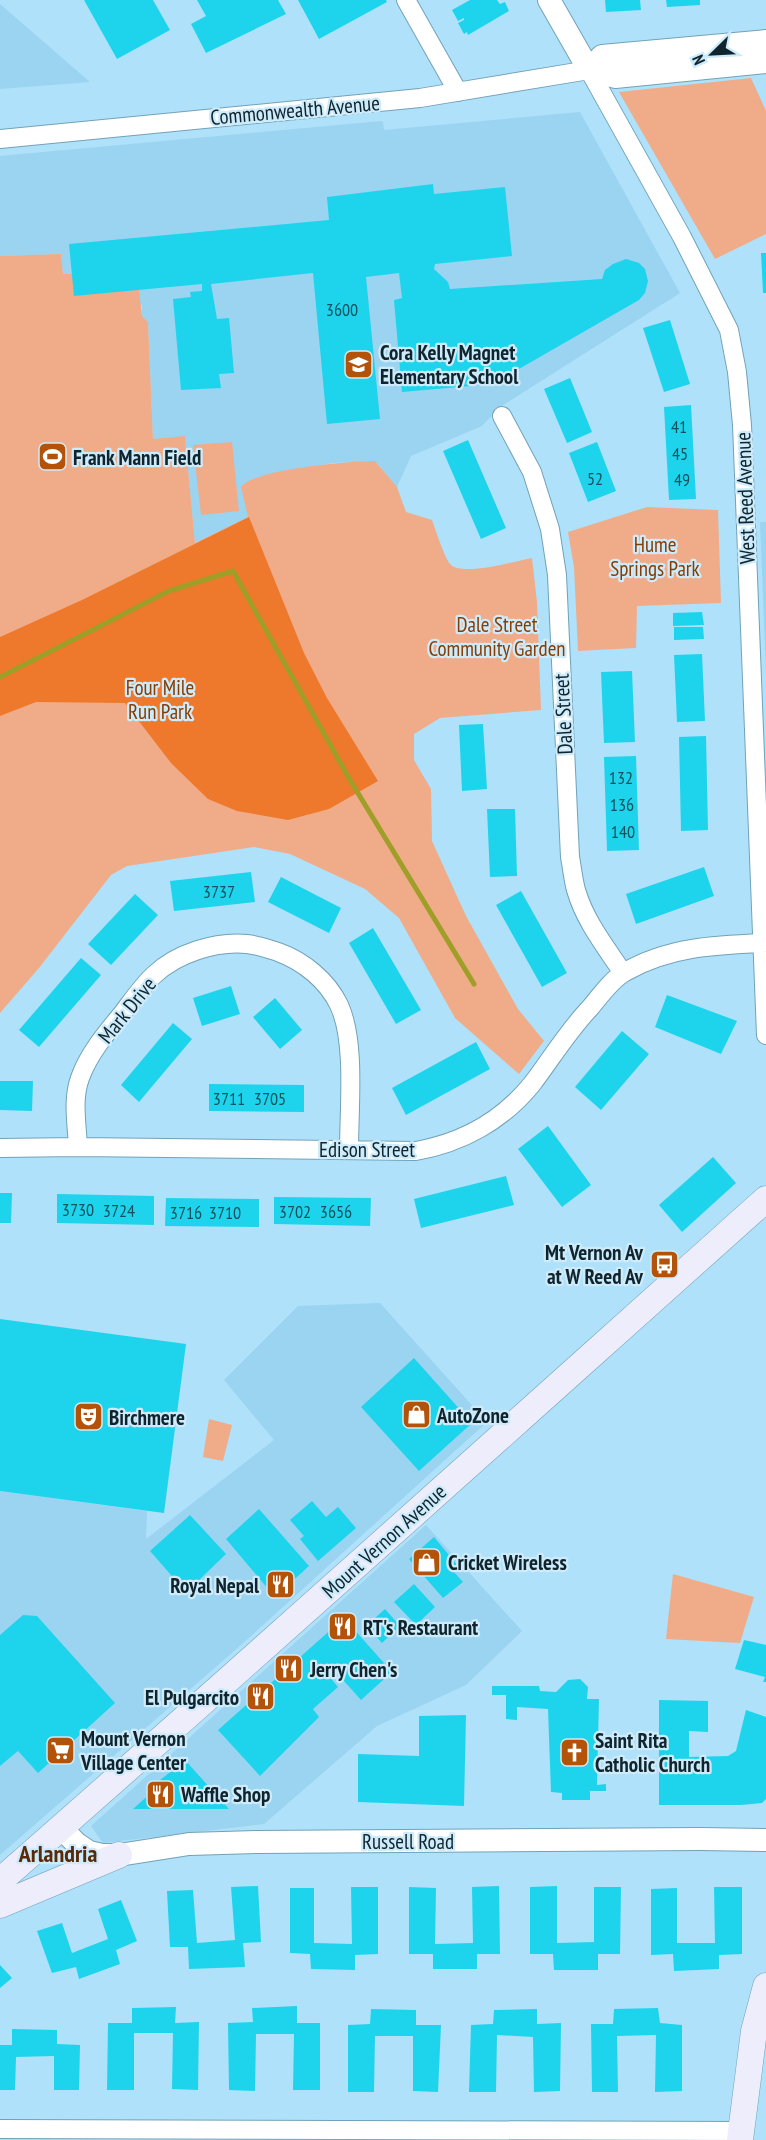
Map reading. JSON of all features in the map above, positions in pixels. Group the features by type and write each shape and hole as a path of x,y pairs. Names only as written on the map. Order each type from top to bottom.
{"main road":[{"name":"Mount Vernon Avenue","path":"0,1881 239,1672 436,1492 766,1199"},
{"path":"0,1905 119,1855"},
{"path":"740,2135 757,2071 754,2031 766,1986"}],"street":[{"path":"406,0 458,92"},
{"path":"549,0 589,70"},
{"name":"Commonwealth Avenue","path":"589,70 602,56 766,41"},
{"name":"Commonwealth Avenue","path":"0,138 393,100 458,92 589,70 615,77 766,62"},
{"name":"West Reed Avenue","path":"589,70 711,291 729,330 737,372 742,424 766,1035"},
{"name":"Dale Street","path":"502,416 532,472 550,529 557,575 570,857 575,888 583,910 595,932 623,973"},
{"name":"Edison Street","path":"0,1148 78,1146 416,1151 439,1147 460,1140 511,1105 530,1086 578,1020 623,973 671,952 712,945 762,943"},
{"name":"Mark Drive","path":"78,1146 76,1099 85,1064 110,1028 154,974 176,959 198,951 219,945 246,944 284,954 303,964 330,989 339,1005 346,1026 349,1047 349,1149"},
{"name":"Russell Road","path":"61,1828 77,1844 89,1851 119,1855 189,1844 257,1842 766,1840"},
{"path":"0,2129 740,2135"}],"shaded area":[{"path":"0,4 90,82 0,89"},
{"name":"Cora Kelly Magnet Elementary School","path":"580,112 680,293 500,407 482,426 411,456 397,487 375,461 333,463 301,468 249,517 195,543 185,437 153,439 148,322 142,316 142,305 72,274 63,274 61,254 0,256 0,156 381,121 384,130"},
{"path":"760,522 766,522 766,672"},
{"path":"380,1303 487,1422 241,1645 0,1855 0,1491 147,1511 146,1539 274,1440 224,1380 298,1306"},
{"path":"426,1525 522,1631 466,1685 377,1726 264,1824 103,1843 91,1826"}],"green space":[{"path":"751,78 766,111 766,234 715,259 619,92"},
{"name":"Four Mile Run Park","path":"61,254 63,274 72,274 139,290 142,316 148,322 153,439 185,436 195,543 248,517 241,487 249,481 264,475 304,467 375,461 397,487 406,512 432,520 450,564 456,568 477,569 532,558 537,602 541,710 440,718 414,734 414,760 431,789 432,841 466,916 518,1009 544,1041 519,1074 455,1018 399,918 365,889 290,854 254,847 127,866 111,875 39,968 0,1013 0,256"},
{"path":"232,442 239,511 201,515 193,445"},
{"name":"Hume Springs Park","path":"647,507 718,510 721,603 637,606 636,648 578,651 574,567 568,532"},
{"path":"249,517 304,653 327,698 378,781 329,809 288,820 237,811 208,799 171,763 125,703 36,702 0,716 0,637 82,600"},
{"path":"209,1419 232,1425 223,1461 203,1457"},
{"path":"673,1574 754,1597 740,1643 666,1639"}],"building":[{"path":"84,0 153,0 170,30 117,59"},
{"path":"197,0 278,0 286,14 206,53 191,24 206,16"},
{"path":"298,0 386,0 387,2 319,39"},
{"path":"470,0 497,0 500,4 505,2 509,11 468,35 467,32 464,34 458,23 464,18 458,21 452,10"},
{"path":"605,0 640,0 641,10 606,12"},
{"path":"666,0 700,0 700,5 667,7"},
{"path":"433,184 434,194 505,187 512,256 435,264 434,269 448,282 450,289 602,279 605,270 626,259 639,263 645,269 648,281 645,293 639,300 493,384 402,392 394,300 402,298 399,273 366,277 380,419 327,424 313,273 211,284 217,319 229,318 234,373 219,374 221,388 181,390 173,299 191,297 190,292 202,291 202,284 74,296 69,244 329,220 327,197"},
{"path":"761,253 766,253 766,293 763,293"},
{"path":"670,320 690,384 664,392 643,328"},
{"path":"570,378 592,432 567,443 544,389"},
{"path":"691,405 696,499 669,500 664,407"},
{"path":"468,440 506,528 481,539 443,451"},
{"path":"597,442 616,491 588,502 569,453"},
{"path":"702,612 704,625 673,626 673,613"},
{"path":"674,627 703,627 704,639 674,640"},
{"path":"702,654 705,721 677,722 674,655"},
{"path":"632,671 635,742 604,743 601,672"},
{"path":"483,724 487,789 462,791 459,725"},
{"path":"706,736 708,830 681,831 679,737"},
{"path":"636,756 639,850 607,851 604,757"},
{"path":"487,809 515,809 517,876 490,877"},
{"path":"704,867 714,896 636,924 626,894"},
{"path":"251,872 255,902 174,911 170,881"},
{"path":"281,877 341,908 329,933 268,902"},
{"path":"521,891 567,973 542,987 496,905"},
{"path":"135,894 158,915 111,965 88,944"},
{"path":"373,928 421,1010 396,1024 349,943"},
{"path":"81,958 101,975 39,1047 19,1030"},
{"path":"231,986 240,1014 202,1026 193,998"},
{"path":"667,995 737,1021 721,1054 655,1027"},
{"path":"275,998 302,1030 280,1049 253,1017"},
{"path":"173,1023 192,1039 139,1102 121,1085"},
{"path":"622,1031 649,1054 601,1110 575,1087"},
{"path":"476,1042 490,1069 406,1115 392,1088"},
{"path":"0,1081 33,1081 32,1111 0,1110"},
{"path":"209,1084 304,1085 304,1112 209,1111"},
{"path":"548,1126 591,1185 562,1207 518,1149"},
{"path":"713,1157 736,1183 682,1232 659,1205"},
{"path":"506,1176 514,1205 421,1228 414,1199"},
{"path":"0,1193 12,1193 11,1223 0,1223"},
{"path":"57,1194 154,1196 154,1225 57,1223"},
{"path":"274,1197 371,1198 370,1226 274,1224"},
{"path":"166,1198 259,1199 259,1227 165,1226"},
{"name":"Birchmere","path":"0,1319 186,1344 164,1513 0,1491"},
{"name":"AutoZone","path":"414,1358 472,1423 419,1471 361,1407"},
{"path":"312,1501 326,1517 338,1507 356,1528 318,1561 300,1539 304,1536 290,1520"},
{"path":"259,1509 309,1566 275,1597 226,1539"},
{"path":"190,1515 226,1554 197,1582 192,1599 150,1551"},
{"path":"434,1537 459,1567 454,1572 463,1582 443,1598 409,1559"},
{"path":"414,1584 435,1607 416,1625 394,1602"},
{"path":"385,1609 400,1626 382,1643 366,1626"},
{"path":"23,1615 37,1616 115,1703 38,1773 18,1751 0,1766 0,1635"},
{"path":"344,1618 392,1672 361,1700 335,1671 329,1676 338,1687 313,1709 319,1717 260,1776 218,1730"},
{"path":"744,1640 766,1645 766,1682 763,1682 765,1677 735,1669"},
{"name":"Saint Rita Catholic Church","path":"580,1679 588,1687 587,1699 599,1699 597,1785 606,1784 606,1791 590,1791 590,1800 562,1800 562,1793 551,1792 548,1709 517,1707 517,1720 506,1719 506,1695 492,1695 492,1686 539,1686 540,1691 556,1692 568,1680"},
{"path":"659,1700 708,1701 708,1732 689,1731 689,1757 728,1756 736,1751 746,1710 766,1717 766,1799 762,1803 741,1805 659,1805"},
{"path":"466,1715 464,1806 358,1802 358,1754 419,1756 419,1716"},
{"path":"185,1760 229,1809 133,1809 161,1784 159,1781"},
{"path":"258,1886 261,1942 243,1943 245,1967 189,1969 188,1947 170,1947 167,1891 193,1890 197,1943 235,1940 231,1887"},
{"path":"499,1886 500,1954 477,1954 477,1969 433,1969 433,1954 409,1954 409,1887 436,1888 435,1944 473,1943 472,1887"},
{"path":"557,1886 557,1943 594,1942 594,1887 621,1887 620,1954 598,1954 598,1970 554,1970 553,1954 530,1954 530,1887"},
{"path":"351,1887 378,1887 378,1954 355,1955 355,1970 311,1969 310,1954 290,1953 290,1888 314,1888 314,1943 352,1944"},
{"path":"714,1887 742,1887 742,1954 719,1955 719,1969 674,1971 673,1954 651,1955 651,1889 677,1888 677,1943 715,1943"},
{"path":"121,1900 137,1941 116,1950 120,1964 79,1979 76,1967 52,1973 37,1931 62,1923 72,1953 108,1939 98,1909"},
{"path":"0,1965 12,1978 0,1988"},
{"path":"297,2006 297,2023 320,2023 320,2090 293,2090 294,2034 256,2034 255,2091 229,2090 228,2023 253,2022 252,2008"},
{"path":"176,2007 175,2023 199,2022 198,2090 172,2089 173,2033 134,2033 134,2090 107,2090 108,2023 132,2023 132,2008"},
{"path":"658,2008 660,2023 682,2025 682,2091 655,2092 656,2035 617,2036 618,2092 592,2092 591,2024 613,2024 614,2009"},
{"path":"371,2009 416,2010 416,2025 441,2025 438,2092 413,2091 413,2036 375,2036 374,2092 348,2092 348,2025 370,2024"},
{"path":"537,2009 537,2024 561,2023 560,2091 534,2092 533,2037 497,2035 496,2092 469,2092 471,2025 493,2024 494,2010"},
{"path":"12,2029 57,2030 57,2044 80,2045 79,2090 54,2090 54,2056 16,2057 15,2090 0,2090 0,2045 12,2045"}],"waterway":[{"path":"0,677 169,591 233,571 350,780 474,984"}],"place":[{"name":"Cora Kelly Magnet Elementary School","path":"359,364"},
{"name":"Frank Mann Field","path":"52,457"},
{"name":"Mt Vernon Av at W Reed Av","path":"664,1264"},
{"name":"AutoZone","path":"416,1415"},
{"name":"Birchmere","path":"88,1417"},
{"name":"Cricket Wireless","path":"427,1562"},
{"name":"Royal Nepal","path":"280,1585"},
{"name":"RT's Restaurant","path":"342,1627"},
{"name":"Jerry Chen's","path":"289,1669"},
{"name":"El Pulgarcito","path":"260,1697"},
{"name":"Mount Vernon Village Center","path":"60,1750"},
{"name":"Saint Rita Catholic Church","path":"574,1752"},
{"name":"Waffle Shop","path":"160,1794"}],"district":[{"name":"Arlandria","path":"58,1853"}],"park label":[{"name":"Dale Street Community Garden","path":"497,636"}]}
